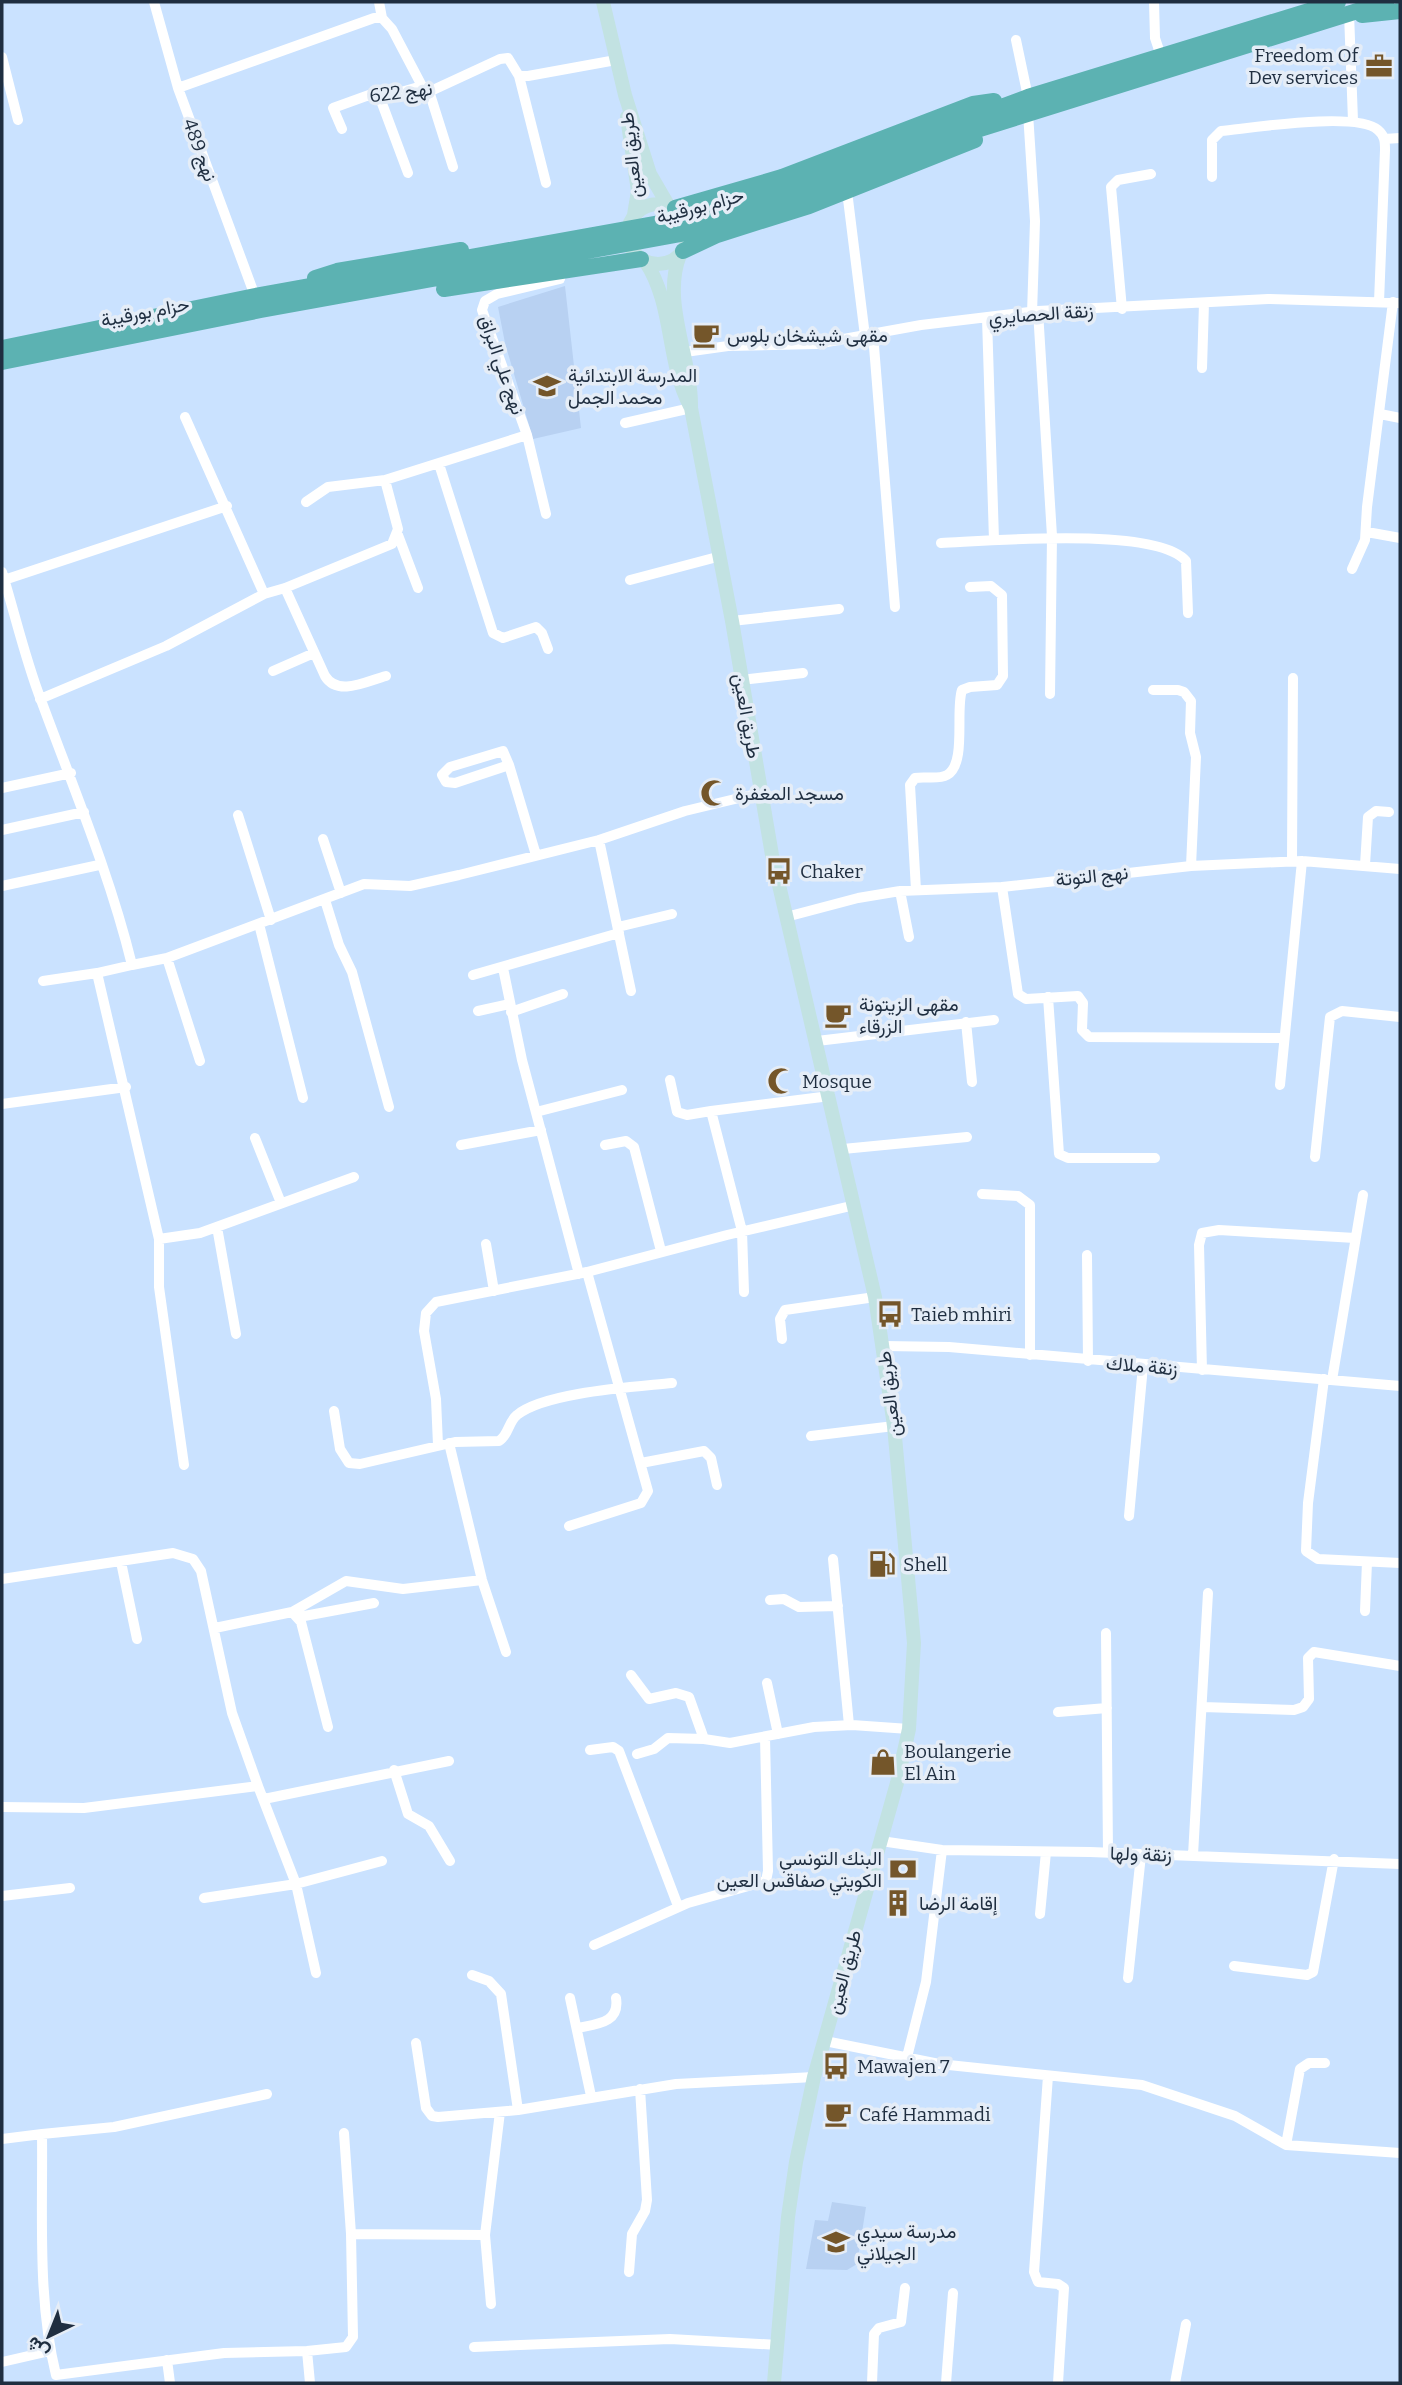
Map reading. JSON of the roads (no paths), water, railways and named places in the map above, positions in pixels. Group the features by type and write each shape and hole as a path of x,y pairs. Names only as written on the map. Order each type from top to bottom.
{"highway":[{"path":"1301,11 1322,2"},
{"name":"حزام بورقيبة","path":"2,348 424,274 676,220 750,200 895,152 1161,56 1301,11 1386,2"},
{"name":"حزام بورقيبة","path":"1028,105 1343,7"},
{"path":"1343,7 1376,15 1400,10"},
{"path":"671,207 782,177 973,104 1028,105"},
{"path":"682,253 701,241 847,191 968,144 1028,105"},
{"path":"259,301 337,271 526,240 633,217"},
{"path":"259,301 353,302 562,269 643,260"},
{"name":"حزام بورقيبة","path":"2,362 259,301"}],"main road":[{"name":"طريق العين","path":"603,2 625,95 650,174 671,207"},
{"name":"طريق العين","path":"625,95 638,191 633,217"},
{"path":"654,204 671,207 687,225 688,236 682,253 664,264 643,260 628,239 633,217 654,204"},
{"name":"طريق العين","path":"682,253 673,277 674,295 692,386 691,408 721,556 761,793 786,917 843,1149 884,1346 914,1643 909,1729 881,1841 814,2077 788,2217 775,2383"},
{"name":"طريق العين","path":"643,260 658,285 680,388 691,408"}],"street":[{"name":"نهج 489","path":"154,2 178,88 259,301"},
{"path":"379,2 382,18 392,29 426,88 453,167"},
{"path":"1154,2 1156,38 1161,56"},
{"path":"1343,7 1353,121"},
{"path":"178,88 374,18 382,18"},
{"path":"1017,40 1028,105 1035,221 1035,313 1052,536 1050,694"},
{"path":"2,57 18,120"},
{"name":"نهج 622","path":"342,129 333,108 369,95 380,98 426,88 507,58 519,76"},
{"path":"545,183 519,76 616,60"},
{"path":"380,98 408,173"},
{"path":"1212,177 1212,140 1220,131 1353,121 1379,130 1384,139 1379,302"},
{"path":"1384,139 1400,138"},
{"path":"1122,309 1111,187 1118,180 1151,174"},
{"path":"847,191 869,335 894,607"},
{"name":"نهج علي البراق","path":"527,435 483,319 483,305 497,294 554,282 560,279 562,269"},
{"name":"زنقة الحصايري","path":"685,352 728,346 816,345 921,324 1035,313 1268,299 1397,302"},
{"path":"1352,569 1367,532 1380,414 1397,302"},
{"path":"1202,368 1204,303"},
{"path":"987,318 994,540"},
{"path":"625,423 691,408"},
{"path":"1380,414 1400,418"},
{"path":"185,417 264,594"},
{"path":"306,502 328,486 386,480 527,435 546,514"},
{"path":"439,464 493,633 503,638 536,627 542,633 548,649"},
{"path":"386,480 398,535 418,589"},
{"path":"132,965 120,918 99,865 71,773 40,699 3,576 227,506"},
{"path":"1367,532 1400,538"},
{"path":"40,699 166,646 264,594 392,544 398,535"},
{"path":"941,543 1052,536 1128,542 1163,549 1183,557 1188,568 1188,613"},
{"path":"630,580 721,556"},
{"path":"916,890 909,785 915,778 938,777 950,773 958,754 962,690 997,685 1003,676 1002,595 991,586 970,586"},
{"path":"285,588 328,681 337,687 386,676"},
{"path":"732,621 839,609"},
{"path":"274,671 314,653"},
{"path":"741,680 803,673"},
{"path":"1280,1085 1297,861 1293,678"},
{"path":"1153,690 1178,690 1184,692 1191,701 1190,733 1196,757 1191,866"},
{"path":"509,765 455,783 446,782 442,775 450,767 498,750 505,753 509,765 536,855"},
{"path":"2,788 71,773"},
{"path":"43,981 167,958 369,883 410,886 599,840 685,811 761,793"},
{"path":"1365,865 1368,817 1376,811 1389,812"},
{"path":"2,830 84,812"},
{"path":"238,815 271,920"},
{"path":"323,839 341,893"},
{"path":"599,840 631,991"},
{"name":"نهج التوتة","path":"786,917 858,898 900,891 1002,887 1191,866 1297,861 1400,869"},
{"path":"2,886 99,865"},
{"path":"1002,887 1018,994 1026,999 1070,995 1080,998 1083,1003 1082,1030 1089,1037 1283,1038"},
{"path":"900,891 909,937"},
{"path":"325,900 339,945 352,972 389,1107"},
{"path":"473,975 672,914"},
{"path":"259,924 303,1098"},
{"path":"167,958 200,1061"},
{"path":"503,968 510,1008 536,1112 649,1491 645,1500 569,1526"},
{"path":"97,972 126,1087 159,1239 159,1287 184,1465"},
{"path":"478,1011 510,1008 563,994"},
{"path":"1048,997 1059,1154 1068,1158 1155,1158"},
{"path":"1315,1157 1330,1017 1342,1011 1400,1017"},
{"path":"817,1041 994,1020"},
{"path":"966,1022 972,1082"},
{"path":"670,1080 677,1112 687,1115 830,1096"},
{"path":"2,1104 126,1087"},
{"path":"536,1112 622,1090"},
{"path":"711,1111 742,1231 744,1292"},
{"path":"461,1145 541,1129"},
{"path":"843,1149 967,1137"},
{"path":"255,1138 281,1203"},
{"path":"605,1145 626,1141 634,1147 661,1251"},
{"path":"159,1239 200,1233 354,1177"},
{"path":"982,1194 1018,1196 1030,1205 1030,1355"},
{"path":"1363,1195 1328,1380 1305,1548 1307,1554 1318,1559 1400,1563"},
{"path":"506,1652 482,1580 444,1444 424,1331 426,1313 436,1302 583,1273 661,1251 855,1205"},
{"path":"217,1227 236,1334"},
{"path":"1202,1370 1199,1245 1202,1233 1219,1230 1355,1238"},
{"path":"486,1244 494,1291"},
{"path":"1087,1255 1088,1361"},
{"path":"782,1339 780,1319 785,1310 875,1297"},
{"name":"زنقة ملاك","path":"884,1346 949,1347 1143,1366 1400,1386"},
{"path":"1129,1516 1143,1366"},
{"path":"334,1411 340,1449 349,1463 360,1464 444,1444 499,1441 514,1418 527,1409 583,1393 672,1383"},
{"path":"811,1436 894,1426"},
{"path":"641,1463 704,1451 711,1458 717,1485"},
{"path":"2,1579 173,1553 193,1559 201,1571 232,1713 296,1884 316,1973"},
{"path":"833,1559 849,1725"},
{"path":"121,1562 137,1639"},
{"path":"1365,1611 1367,1562"},
{"path":"295,1615 346,1581 403,1589 482,1580"},
{"path":"1194,1855 1208,1593"},
{"path":"770,1600 784,1599 802,1608 838,1606"},
{"path":"215,1628 374,1603"},
{"path":"295,1615 328,1727"},
{"path":"1106,1633 1108,1853"},
{"path":"1203,1707 1303,1707 1309,1699 1308,1658 1314,1652 1400,1666"},
{"path":"631,1675 649,1699 676,1693 689,1697 696,1707 704,1739"},
{"path":"767,1684 778,1734"},
{"path":"1058,1712 1107,1708"},
{"path":"637,1754 654,1749 665,1739 704,1739 730,1744 814,1727 849,1725 909,1729"},
{"path":"594,1945 678,1906 767,1878 765,1737"},
{"path":"590,1750 613,1747 620,1751 678,1906"},
{"path":"264,1799 394,1770 449,1761"},
{"path":"394,1770 408,1814 429,1826 450,1861"},
{"path":"2,1807 84,1808 258,1786"},
{"name":"زنقة ولها","path":"881,1841 942,1850 1194,1855 1400,1864"},
{"path":"907,2057 926,1982 942,1850"},
{"path":"1040,1914 1046,1852"},
{"path":"1128,1978 1140,1855"},
{"path":"1234,1966 1307,1975 1313,1972 1334,1860"},
{"path":"204,1898 296,1884 382,1861"},
{"path":"2,1896 71,1888"},
{"path":"472,1975 489,1981 501,1994 518,2109"},
{"path":"570,1998 591,2096"},
{"path":"578,2028 610,2020 616,2012 616,1998"},
{"path":"825,2041 907,2057 1048,2076 1113,2080 1156,2088 1235,2116 1286,2145 1400,2153"},
{"path":"416,2043 426,2108 432,2116 500,2112 640,2088 686,2083 814,2077"},
{"path":"1286,2145 1300,2069 1309,2063 1325,2063"},
{"path":"1048,2076 1034,2272 1038,2282 1058,2284 1064,2288 1058,2383"},
{"path":"629,2273 632,2234 645,2211 647,2200 640,2088"},
{"path":"2,2139 114,2127 267,2094"},
{"path":"491,2304 485,2235 500,2112"},
{"path":"42,2134 43,2251 50,2351 56,2379 224,2353 346,2347 353,2337 351,2234 344,2133"},
{"path":"351,2234 485,2235"},
{"path":"872,2383 874,2334 879,2328 901,2322 905,2288"},
{"path":"946,2383 953,2293"},
{"path":"1175,2383 1186,2324"},
{"path":"474,2347 670,2339 778,2345"},
{"path":"2,2362 50,2351"},
{"path":"307,2351 310,2383"},
{"path":"167,2360 170,2383"}],"place":[{"name":"Freedom Of Dev services","path":"1379,66"},
{"name":"مقهى شيشخان بلوس","path":"706,335"},
{"name":"المدرسة الابتدائية محمد الجمل","path":"547,386"},
{"name":"مسجد المغفرة","path":"714,793"},
{"name":"Chaker","path":"779,871"},
{"name":"مقهى الزيتونة الزرقاء","path":"838,1015"},
{"name":"Mosque","path":"781,1081"},
{"name":"Taieb mhiri","path":"890,1314"},
{"name":"Shell","path":"882,1564"},
{"name":"Boulangerie El Ain","path":"883,1762"},
{"name":"البنك التونسي الكويتي صفاقس العين","path":"903,1869"},
{"name":"إقامة الرضا","path":"898,1903"},
{"name":"Mawajen 7","path":"836,2066"},
{"name":"Café Hammadi","path":"838,2114"},
{"name":"مدرسة سيدي الجيلاني","path":"836,2242"}]}
